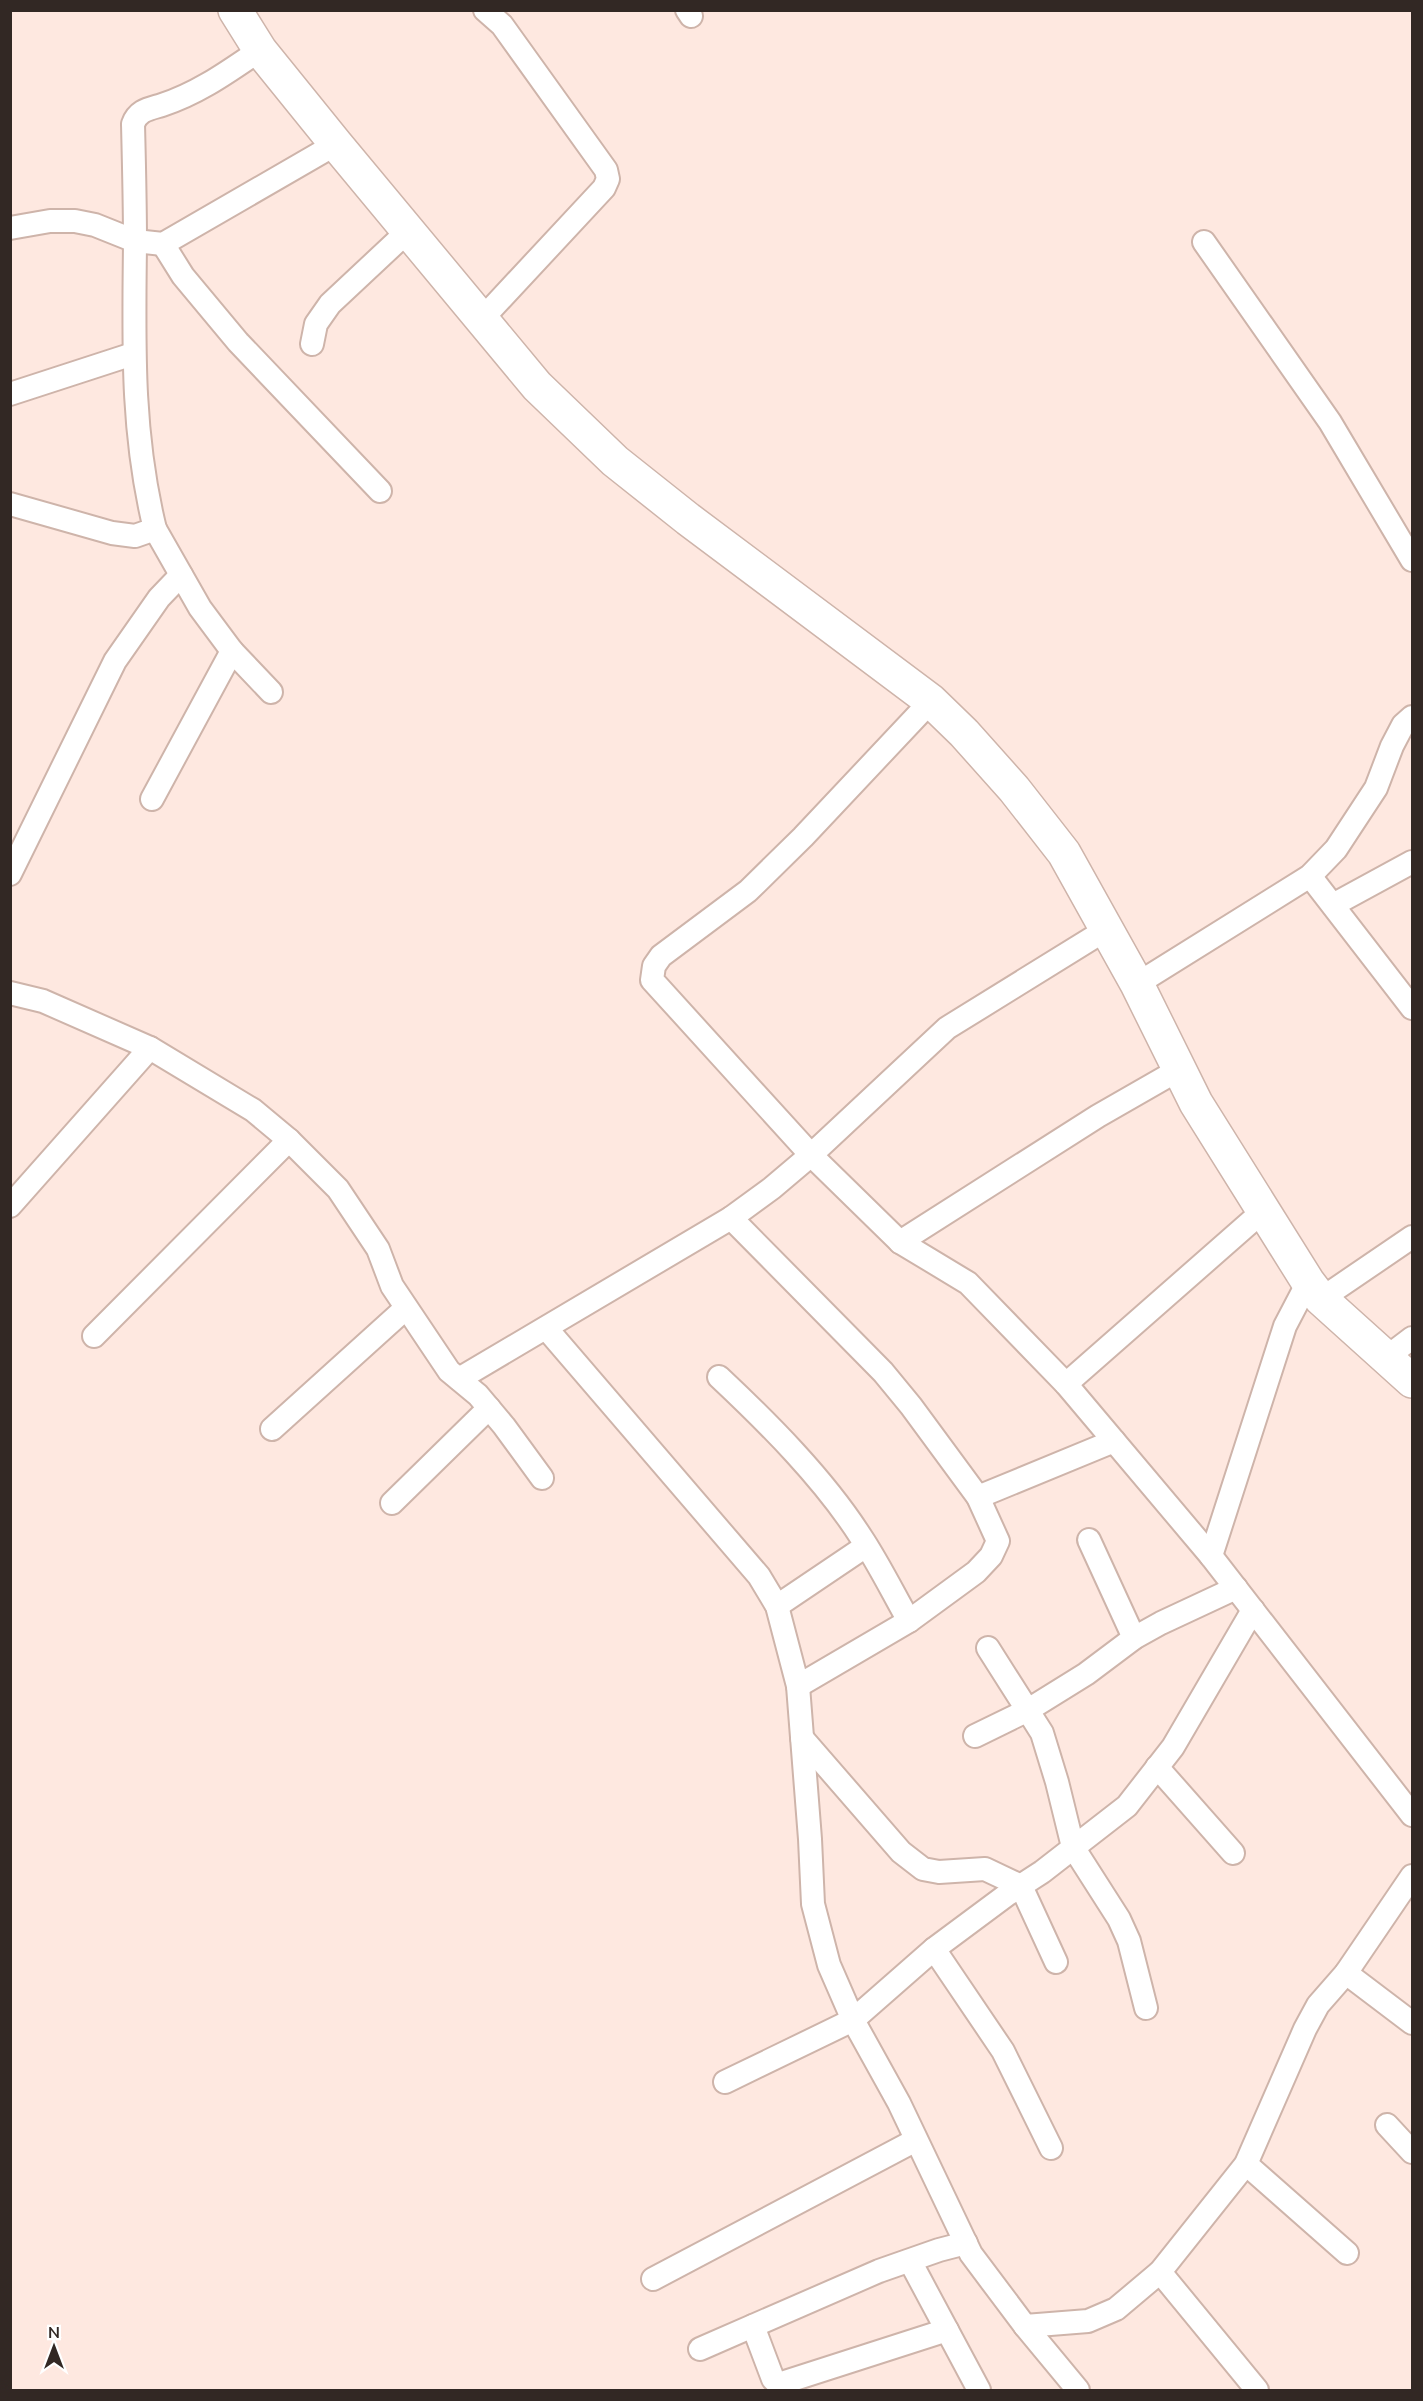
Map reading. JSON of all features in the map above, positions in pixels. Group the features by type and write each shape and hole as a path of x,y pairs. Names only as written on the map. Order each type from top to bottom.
{"main road":[{"path":"235,10 260,50 537,386 615,461 931,701 964,733 1014,789 1057,844 1137,984 1202,1113 1315,1290 1413,1381"}],"street":[{"path":"482,319 604,188 608,178 606,170 502,25 484,10"},
{"path":"260,50 207,85 177,100 143,110 136,116 133,124 135,242 133,354 136,420 145,491 155,529 200,608 232,651 271,692"},
{"path":"10,228 50,221 75,221 95,225 135,242 163,244 336,144"},
{"path":"312,344 316,324 330,304 408,231"},
{"path":"1204,243 1330,422 1413,560"},
{"path":"163,244 183,276 238,342 380,491"},
{"path":"10,394 133,354"},
{"path":"10,504 112,533 135,536 155,529"},
{"path":"10,874 115,661 159,598 181,575"},
{"path":"152,799 232,651"},
{"path":"931,701 803,837 748,891 662,956 654,966 652,980 811,1155 900,1242 968,1283 1066,1384 1211,1556 1413,1815"},
{"path":"1137,984 1310,876 1336,849 1376,788 1403,725 1413,717"},
{"path":"1333,905 1413,862"},
{"path":"1310,876 1413,1008"},
{"path":"459,1379 731,1218 811,1155 947,1028 1107,929"},
{"path":"10,993 43,1001 150,1048 253,1110 289,1140 338,1189 378,1249 392,1286 449,1371 489,1408 542,1478"},
{"path":"10,1206 150,1048"},
{"path":"900,1242 1098,1116 1180,1069"},
{"path":"94,1336 289,1140"},
{"path":"1066,1384 1263,1211"},
{"path":"731,1218 883,1372 978,1497 998,1541 991,1556 976,1572 909,1621 798,1686"},
{"path":"1211,1556 1285,1326 1315,1290 1413,1237"},
{"path":"272,1429 406,1308"},
{"path":"546,1328 759,1576 777,1606 798,1686 813,1904 829,1965 853,2020 899,2103 971,2254 1024,2326 1078,2391"},
{"path":"1387,1357 1413,1338"},
{"path":"719,1377 768,1423 839,1506 866,1546 909,1621"},
{"path":"392,1503 489,1408"},
{"path":"978,1497 1114,1441"},
{"path":"1089,1540 1134,1638"},
{"path":"777,1606 866,1546"},
{"path":"975,1736 1028,1710 1086,1674 1134,1638 1236,1588"},
{"path":"725,2082 853,2020 934,1949 1127,1806 1173,1747 1253,1610"},
{"path":"988,1648 1042,1733 1073,1848 1119,1919 1129,1941 1146,2008"},
{"path":"802,1738 901,1852 923,1869 939,1872 985,1869 1021,1886 1056,1962"},
{"path":"1157,1767 1233,1853"},
{"path":"1024,2326 1088,2321 1116,2309 1160,2272 1246,2164 1305,2029 1318,2005 1346,1973 1413,1876"},
{"path":"934,1949 1003,2051 1051,2148"},
{"path":"1346,1973 1413,2023"},
{"path":"1387,2125 1413,2152"},
{"path":"653,2279 916,2140"},
{"path":"1246,2164 1347,2253"},
{"path":"700,2349 879,2271 966,2243"},
{"path":"910,2261 979,2391"},
{"path":"1160,2272 1257,2391"},
{"path":"753,2326 772,2379 782,2383 947,2330"}]}
